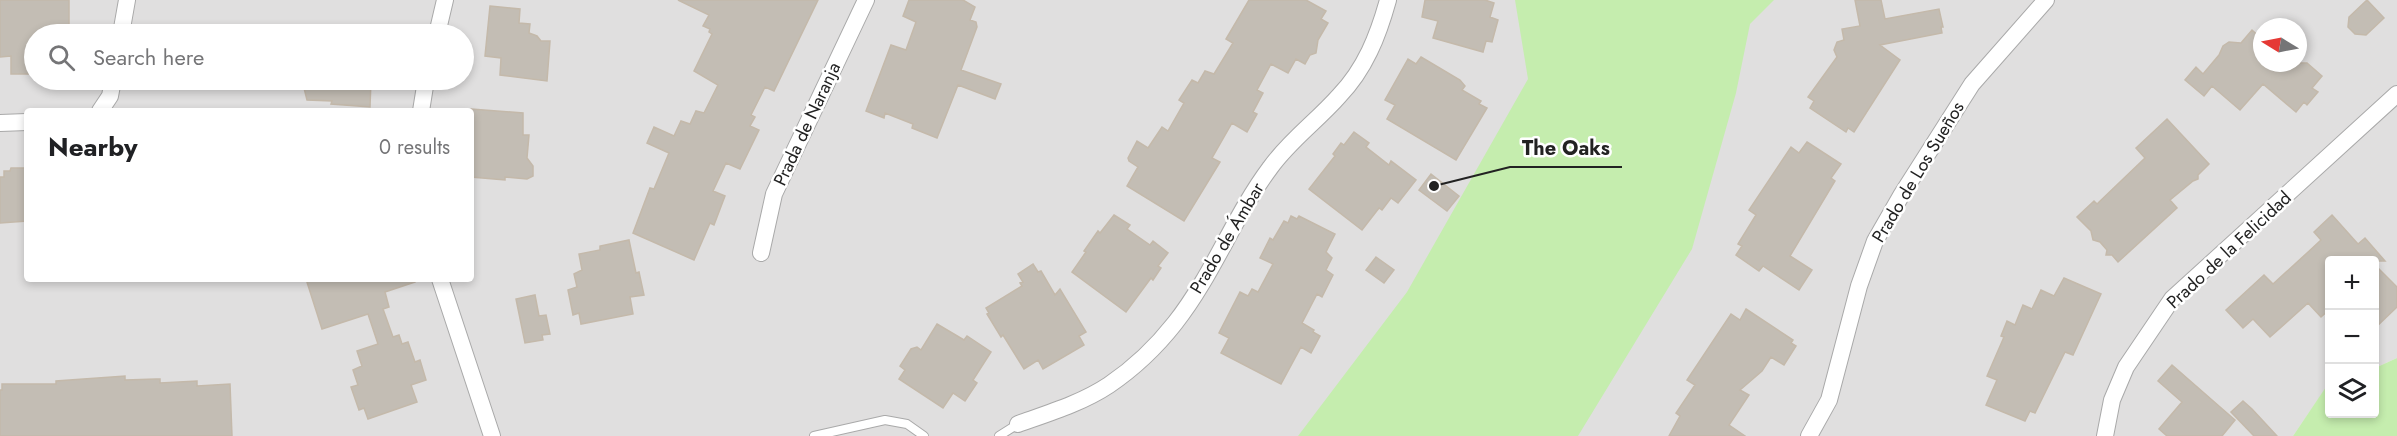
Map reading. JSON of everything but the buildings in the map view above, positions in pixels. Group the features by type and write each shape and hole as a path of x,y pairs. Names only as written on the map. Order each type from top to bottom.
{"street":[{"path":"123,24 127,0"},
{"path":"439,24 445,0"},
{"name":"Prada de Naranja","path":"760,253 774,194 866,0"},
{"name":"Prado de Ámbar","path":"1018,424 1070,406 1108,386 1143,358 1175,323 1199,287 1246,203 1271,166 1341,95 1366,60 1388,0"},
{"name":"Prado de Los Sueños","path":"1809,436 1829,400 1859,286 1875,241 1907,185 1972,84 2046,0"},
{"path":"102,108 111,90"},
{"path":"421,108 424,90"},
{"name":"Prado de la Felicidad","path":"2105,436 2112,400 2126,367 2172,299 2397,94"},
{"path":"0,123 24,122"},
{"path":"441,282 492,436"}],"lane":[{"path":"814,436 885,420 907,424 924,436"},
{"path":"999,436 1018,424"}],"shaded area":[{"path":"0,0 2397,0 2397,358 2379,366 2379,256 2325,256 2325,389 2293,436 0,436"}],"green space":[{"path":"1515,0 1774,0 1750,24 1736,93 1692,249 1578,436 1298,436 1407,292 1528,79"},
{"path":"2397,358 2397,436 2293,436 2325,388 2325,418 2379,418 2379,366"}],"place":[{"name":"The Oaks","path":"1434,186"}]}
